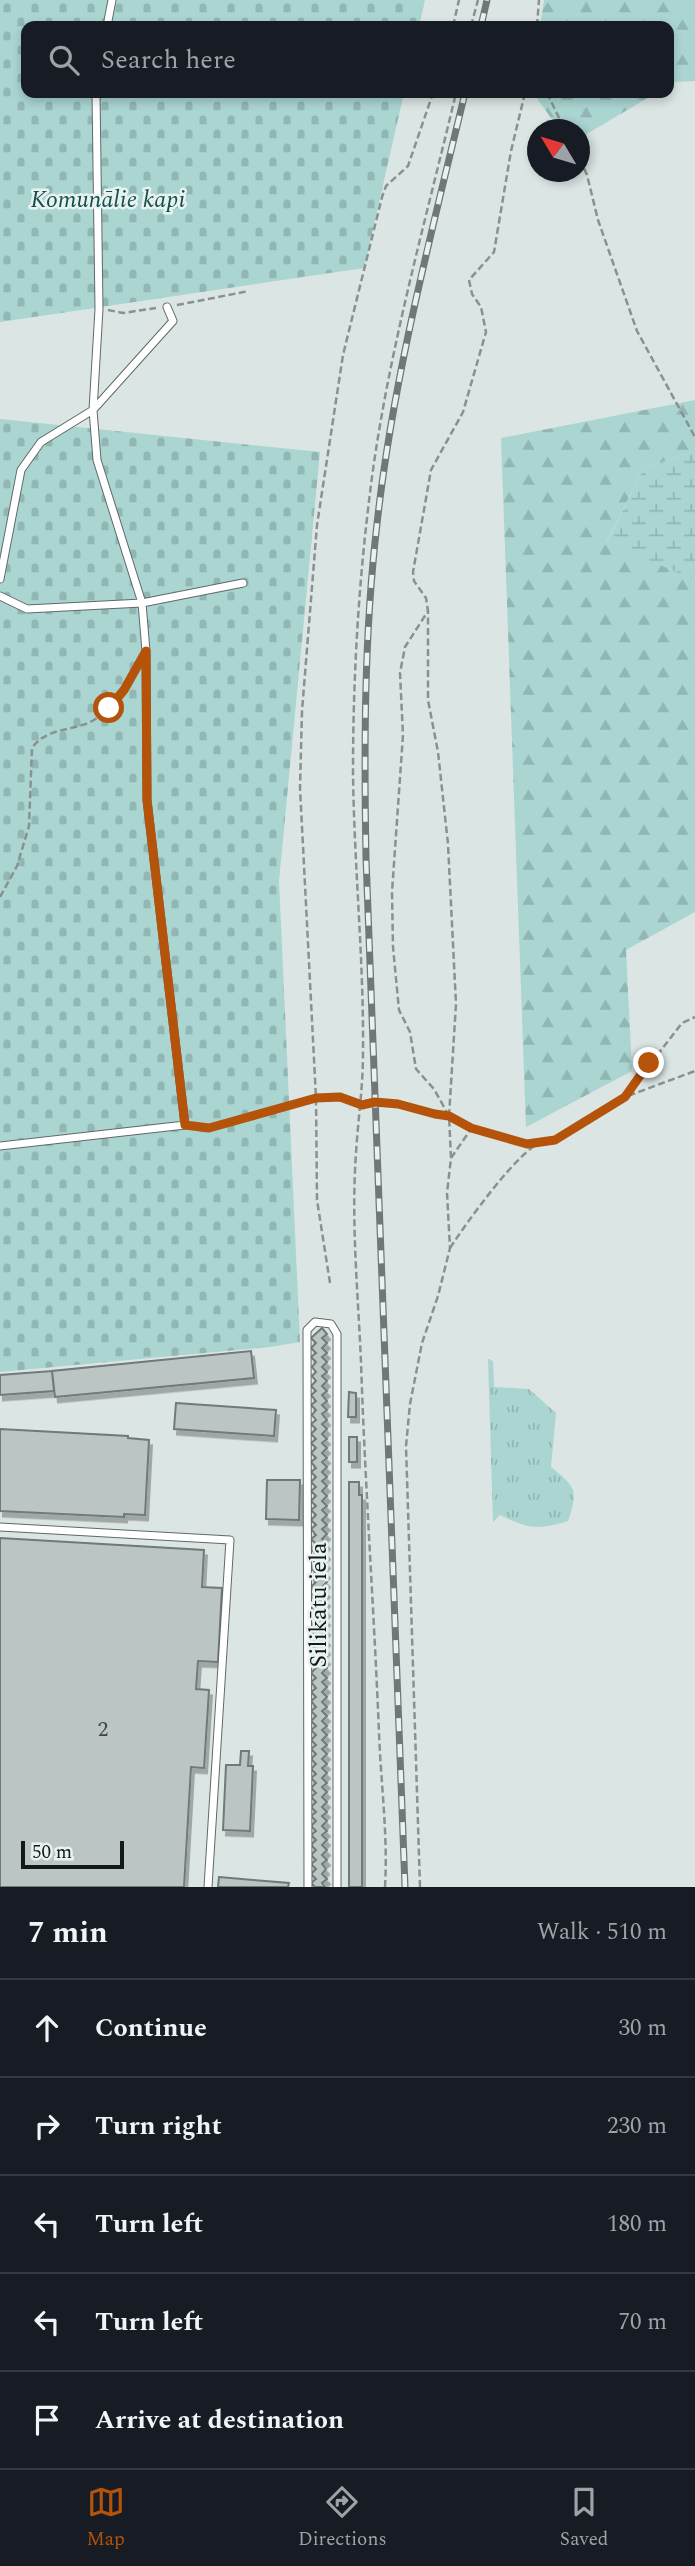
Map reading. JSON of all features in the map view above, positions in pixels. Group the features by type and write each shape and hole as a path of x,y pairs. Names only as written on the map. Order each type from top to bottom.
{"lane":[{"path":"108,21 112,0"},
{"path":"0,1146 185,1125 147,800 146,651 142,603 97,460 93,410 99,309 96,98"},
{"path":"0,579 21,470 41,442 93,410 173,321 167,307"},
{"path":"0,596 27,609 142,603 243,583"},
{"name":"Silikātu iela","path":"308,1887 307,1330 316,1322 331,1324 337,1334 337,1887"},
{"path":"0,1527 230,1540 208,1887"}],"path":[{"path":"454,21 459,0"},
{"path":"472,21 478,0"},
{"path":"537,21 539,0"},
{"path":"330,1283 317,1200 316,1098 300,788 302,711 317,525 343,355 382,197 386,186 408,166 431,98"},
{"path":"385,1887 386,1823 379,1742 363,1431 356,1228 355,1155 362,1105 363,1052 354,772 358,606 369,497 381,422 403,314 455,98"},
{"path":"420,1887 406,1446 422,1343 450,1248 447,1193 451,1158 449,1116 456,1004 448,844 438,752 428,700 428,611 426,598 414,581 413,572 431,470 463,412 486,332 481,307 472,293 469,281 494,251 511,151 524,98"},
{"path":"549,98 560,119"},
{"path":"589,182 598,220 637,331 695,437"},
{"path":"428,611 405,647 400,673 403,735 392,892 393,947 399,1010 410,1032 416,1069 434,1089 449,1116"},
{"path":"0,897 17,866 29,826 33,748 38,740 48,734 90,723 109,708 124,690 146,651"},
{"path":"625,1097 682,1023 695,1017"},
{"path":"450,1248 487,1195 539,1143 555,1140 625,1097 695,1071"},
{"path":"185,1125 209,1128 316,1098 340,1097 362,1105 375,1102 398,1104 449,1116 471,1128 527,1144 539,1143"},
{"path":"451,1158 471,1128"}],"green space":[{"name":"Komunālie kapi","path":"0,0 425,0 420,21 21,21 21,98 403,98 364,268 0,322"},
{"path":"544,0 695,0 695,81 674,82 674,21 541,21"},
{"path":"537,98 648,98 590,132 590,119 552,119"},
{"path":"695,400 695,451 644,468 607,541 695,580 695,912 626,950 632,1071 526,1127 501,438"},
{"path":"0,419 320,452 279,881 300,1342 0,1372"},
{"path":"695,451 695,580 607,542 644,468"},
{"path":"488,1359 493,1361 494,1387 529,1389 556,1413 551,1467 573,1490 568,1521 533,1527 500,1515 493,1522"}],"building":[{"path":"322,1328 327,1334 322,1338 327,1343 322,1348 327,1353 322,1357 327,1362 322,1367 327,1372 322,1376 327,1381 322,1386 327,1391 322,1395 327,1401 322,1405 327,1410 322,1414 327,1420 322,1424 327,1429 322,1434 327,1439 322,1443 327,1448 322,1453 327,1458 322,1462 327,1467 322,1472 327,1477 322,1481 327,1486 322,1491 327,1496 322,1501 327,1506 322,1510 327,1515 322,1520 327,1525 322,1529 327,1534 322,1539 327,1544 322,1548 327,1554 322,1558 327,1563 322,1568 327,1573 322,1577 327,1582 322,1587 327,1592 322,1596 327,1601 322,1606 327,1611 322,1615 327,1620 322,1625 327,1630 322,1634 327,1640 322,1644 327,1649 322,1654 327,1659 322,1663 327,1668 322,1673 327,1678 322,1682 327,1687 322,1692 327,1697 322,1702 327,1707 322,1711 327,1716 322,1721 327,1726 322,1730 327,1735 322,1740 327,1745 322,1749 327,1754 322,1759 327,1764 322,1768 327,1773 322,1778 327,1783 322,1787 327,1792 322,1797 327,1802 322,1807 327,1812 322,1816 327,1821 322,1826 327,1831 322,1835 327,1840 322,1845 327,1850 322,1855 327,1860 322,1864 326,1869 322,1874 327,1879 322,1883 325,1887 315,1887 311,1883 316,1879 311,1874 316,1869 311,1864 316,1860 311,1855 316,1850 311,1845 316,1840 311,1835 316,1831 311,1826 316,1821 311,1816 316,1812 311,1807 316,1802 311,1797 316,1793 311,1788 316,1783 311,1778 316,1774 311,1769 316,1764 311,1759 316,1754 311,1749 316,1745 311,1740 316,1735 311,1730 316,1726 311,1721 316,1716 311,1711 316,1707 311,1701 316,1697 311,1692 316,1688 311,1682 316,1678 311,1673 316,1668 311,1663 316,1659 311,1654 316,1649 311,1644 316,1640 311,1635 316,1630 311,1625 316,1621 311,1615 316,1611 311,1606 316,1601 311,1596 316,1592 311,1587 316,1582 311,1577 316,1573 311,1568 316,1563 311,1558 316,1554 311,1549 316,1544 311,1539 316,1535 311,1529 316,1525 311,1520 316,1515 311,1510 316,1506 311,1501 316,1496 311,1491 316,1487 311,1482 316,1477 311,1472 316,1468 311,1462 316,1458 311,1453 316,1448 311,1443 316,1439 311,1434 316,1429 311,1424 316,1420 312,1415 316,1410 311,1405 316,1401 311,1395 316,1391 311,1386 316,1381 312,1376 316,1372 312,1367 316,1362 311,1357 316,1353 311,1348 316,1343 311,1338"},
{"path":"251,1351 254,1378 55,1397 52,1371"},
{"path":"52,1371 54,1391 0,1395 0,1375"},
{"path":"349,1392 356,1393 356,1417 348,1417"},
{"path":"176,1403 276,1410 274,1436 174,1429"},
{"path":"0,1429 128,1436 149,1440 145,1515 124,1514 124,1517 0,1511"},
{"path":"349,1437 357,1437 357,1462 349,1462"},
{"path":"267,1480 300,1480 299,1520 266,1519"},
{"path":"349,1482 359,1482 359,1495 362,1495 362,1887 349,1887"},
{"path":"0,1538 204,1550 202,1587 222,1588 218,1662 198,1661 196,1689 209,1690 204,1768 191,1767 184,1887 0,1887"},
{"path":"241,1751 249,1751 248,1766 253,1766 250,1831 223,1830 226,1765 240,1765"},
{"path":"219,1877 289,1883 288,1887 218,1887"}],"railway":[{"path":"482,21 487,0"},
{"path":"405,1887 366,858 366,691 373,566 384,469 414,307 464,98"}],"route":[{"path":"109,708 124,690 146,651 147,800 185,1125 209,1128 316,1098 340,1097 362,1105 375,1102 398,1104 449,1116 471,1128 527,1144 539,1143 555,1140 625,1097 649,1063"}]}
